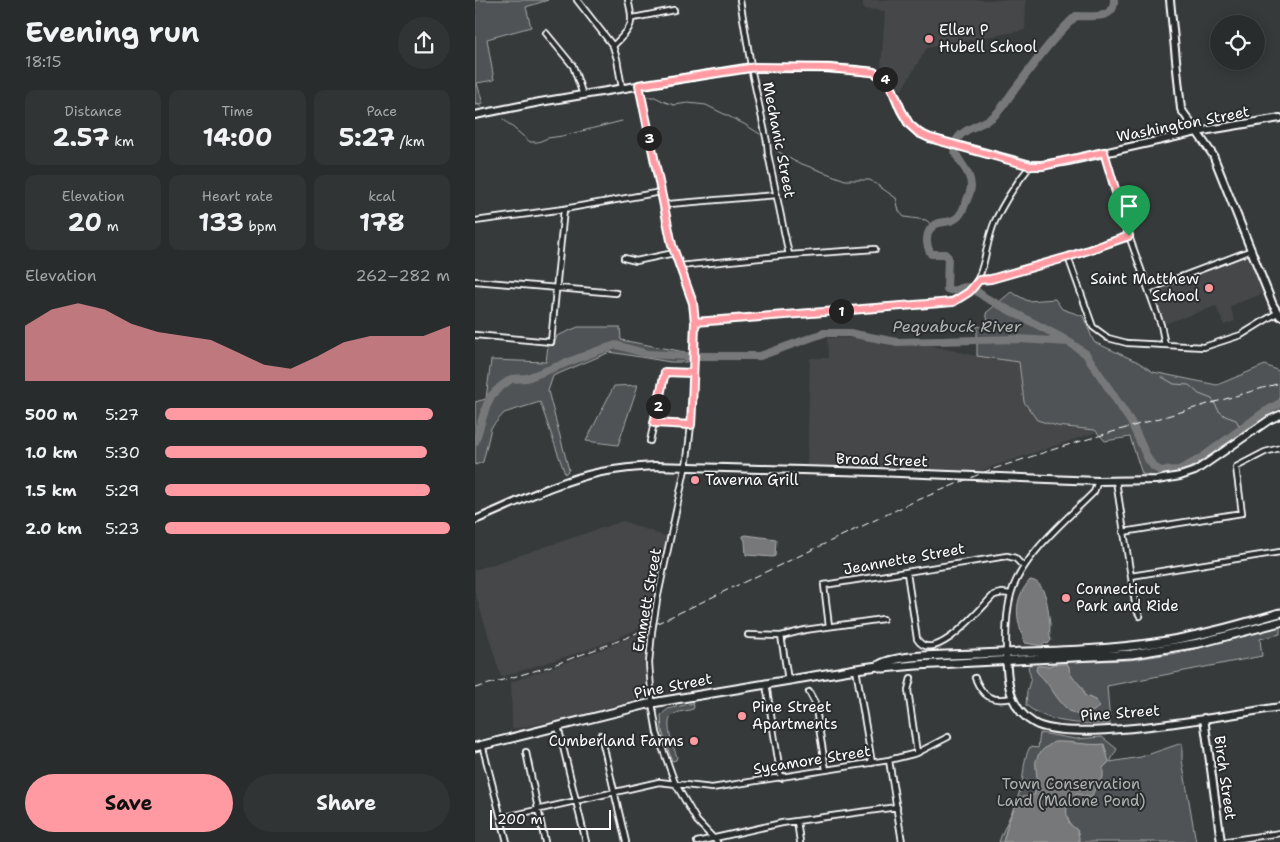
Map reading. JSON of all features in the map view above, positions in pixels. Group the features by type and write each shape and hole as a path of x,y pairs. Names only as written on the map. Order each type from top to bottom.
{"highway":[{"path":"1006,652 1109,648 1153,644 1197,636 1280,613"},
{"path":"1006,661 1109,656 1154,651 1199,643 1280,622"},
{"name":"Pine Street","path":"878,666 882,662 903,658 1006,652"},
{"name":"Pine Street","path":"479,745 652,703 856,669 878,666 883,668 1006,661"}],"main road":[{"path":"1170,0 1181,109 1213,156 1279,315"},
{"path":"475,116 639,85 751,68 828,68 873,72 881,76 891,86 909,124 919,133 1031,166"},
{"name":"Washington Street","path":"1031,166 1042,166 1197,132 1280,119"},
{"name":"Broad Street","path":"475,520 557,485 600,473 654,466 1116,481 1157,480 1187,474 1207,463 1269,420 1280,415"},
{"name":"Pine Street","path":"1006,652 1009,692 1015,706 1034,724 1054,730 1086,731 1124,728 1280,707"},
{"name":"Birch Street","path":"1205,718 1221,842"}],"street":[{"path":"577,0 613,46 622,88"},
{"path":"613,46 629,29 633,18 628,0"},
{"name":"Mechanic Street","path":"740,0 751,68 789,255"},
{"path":"633,18 674,10"},
{"path":"546,33 573,66 583,95"},
{"name":"Emmett Street","path":"639,85 674,253 693,303 695,322 691,425 685,467 652,631 649,663 652,703 657,733 675,782 693,815 715,840"},
{"path":"1104,152 1129,236 1149,289 1165,345"},
{"path":"695,322 953,302 969,292 979,280 995,222 1014,189 1031,166"},
{"path":"475,221 564,209 661,192"},
{"path":"664,208 669,204 777,195"},
{"path":"475,335 551,342 564,209"},
{"path":"979,280 991,279 1068,257 1129,236"},
{"path":"679,266 875,249"},
{"path":"1149,289 1252,250"},
{"path":"624,258 637,261 674,253"},
{"path":"1068,257 1093,327 1108,338 1127,343 1208,346 1241,335 1279,315"},
{"path":"475,281 616,293"},
{"path":"650,441 665,372 693,373"},
{"path":"654,423 691,425"},
{"path":"1123,532 1242,513 1236,467 1265,452 1280,448"},
{"path":"1006,652 1006,623 1011,594 1024,567 1042,545 1094,492 1098,480"},
{"path":"1116,481 1136,609 1140,616"},
{"path":"1131,576 1280,552"},
{"name":"Jeannette Street","path":"829,626 824,585 1007,556 1015,558 1024,567"},
{"path":"907,573 917,639 920,644 925,646 933,646 956,634 994,595 1002,593 1011,594"},
{"path":"748,635 781,636 829,626 883,618"},
{"path":"781,636 788,680"},
{"path":"856,669 872,763"},
{"path":"911,678 908,690 917,753"},
{"path":"975,678 979,689 990,697 998,701 1012,698"},
{"path":"765,684 781,778"},
{"path":"809,692 815,703 826,770"},
{"path":"558,726 586,842"},
{"path":"601,735 626,842"},
{"name":"Sycamore Street","path":"501,818 659,782 675,782 696,787 712,788 889,760 917,753 948,737"},
{"path":"479,745 507,842"},
{"path":"526,752 545,842"},
{"path":"889,760 902,842"},
{"path":"697,842 715,840 766,826 897,807"},
{"path":"797,821 800,842"},
{"path":"1221,842 1280,834"}],"shaded area":[{"name":"Ellen P Hubell School","path":"863,0 1026,0 1025,30 927,48 901,91 892,77 881,69 885,11 863,9"},
{"name":"Saint Matthew School","path":"1252,250 1268,292 1230,306 1235,321 1224,325 1216,306 1161,325 1149,289"},
{"path":"827,338 858,338 892,346 933,346 977,356 1019,362 1024,402 1097,432 976,472 807,467 810,358 828,358"},
{"path":"623,521 667,537 650,624 596,647 501,677 475,592 475,570"},
{"path":"743,536 776,539 775,556 746,555"},
{"path":"1030,580 1040,585 1046,597 1051,640 1048,644 1045,643 1042,646 1025,643 1019,626 1018,603 1020,595"},
{"path":"649,629 646,692 639,699 565,719 512,729 511,682 603,649"},
{"path":"1052,664 1067,664 1071,675 1082,687 1084,695 1095,700 1100,706 1091,713 1082,715 1068,710 1036,670 1037,666 1050,666"},
{"path":"1054,742 1104,744 1109,762 1103,768 1103,777 1097,784 1091,798 1077,794 1068,803 1067,817 1079,834 1079,842 1003,842 1008,823 1019,797 1034,795 1037,778 1036,760 1039,754"}],"green space":[{"path":"475,0 548,0 526,7 531,27 487,39 494,80 477,83 483,104 475,105"},
{"path":"1011,292 1028,301 1055,299 1062,309 1083,316 1094,342 1138,362 1153,372 1217,385 1265,365 1279,371 1280,412 1211,457 1159,477 1142,474 1130,437 1105,441 1095,430 1057,426 1037,420 1024,402 1019,362 977,356 977,326 990,329 986,313"},
{"path":"578,327 620,327 621,340 685,352 687,362 670,362 610,352 553,376 548,391 569,470 565,474 540,402 504,413 491,428 483,462 475,465 475,402 486,399 491,360 546,362 548,345 554,345 557,336"},
{"path":"638,385 618,445 586,441 614,386"},
{"path":"1280,625 1280,634 1260,639 1262,656 1107,686 1110,724 1065,722 1044,716 1026,705 1027,691 1031,678 1028,667 1032,663 1129,660 1184,652"},
{"path":"693,703 693,709 677,713 670,718 670,735 677,757 676,760 672,761 662,731 661,715 668,709"},
{"name":"Town Conservation Land (Malone Pond)","path":"1040,733 1076,739 1102,737 1117,749 1110,762 1141,757 1182,743 1182,760 1196,842 999,842 1018,797 1027,752 1030,747 1038,748"}],"waterway":[{"path":"1066,340 972,289 967,287 955,290 947,289 948,257 945,254 931,254 927,238 928,233 936,224 948,222 959,216 970,191 971,186 968,173 955,152 956,141 959,137 997,113 1044,51 1076,16 1101,16 1106,14 1111,11 1114,0"},
{"path":"646,97 655,97 674,105 688,103 706,105 760,134"},
{"path":"475,102 482,108"},
{"path":"503,119 530,142 538,142 622,121"},
{"path":"774,149 794,161 845,180 870,180 896,198 899,211 904,217 926,220 933,226"},
{"name":"Pequabuck River","path":"475,442 491,396 511,379 527,378 616,345 648,354 760,356 824,333 849,333 897,342 1018,339 1069,342 1086,354 1131,422 1148,459 1154,467 1161,471 1179,470 1200,459 1263,413 1280,403"},
{"path":"1162,377 1174,384 1189,385 1199,394 1212,399 1219,411 1225,416 1236,420 1241,429"}],"railway":[{"path":"475,688 548,667 626,638 911,503 987,471 1061,447 1280,383"}],"place":[{"name":"Ellen P Hubell School","path":"929,39"},
{"name":"Saint Matthew School","path":"1209,288"},
{"name":"Taverna Grill","path":"695,480"},
{"name":"Connecticut Park and Ride","path":"1066,598"},
{"name":"Pine Street Apartments","path":"742,716"},
{"name":"Cumberland Farms","path":"694,741"}],"route":[{"path":"1129,236 1068,257 991,279 979,280 973,289 953,302 695,322 691,425 654,423 665,372 693,373 695,322 693,303 672,245 639,85 756,67 828,68 873,72 885,79 891,86 909,124 919,133 930,138 1008,158 1031,166 1042,166 1104,152 1129,236"}]}
